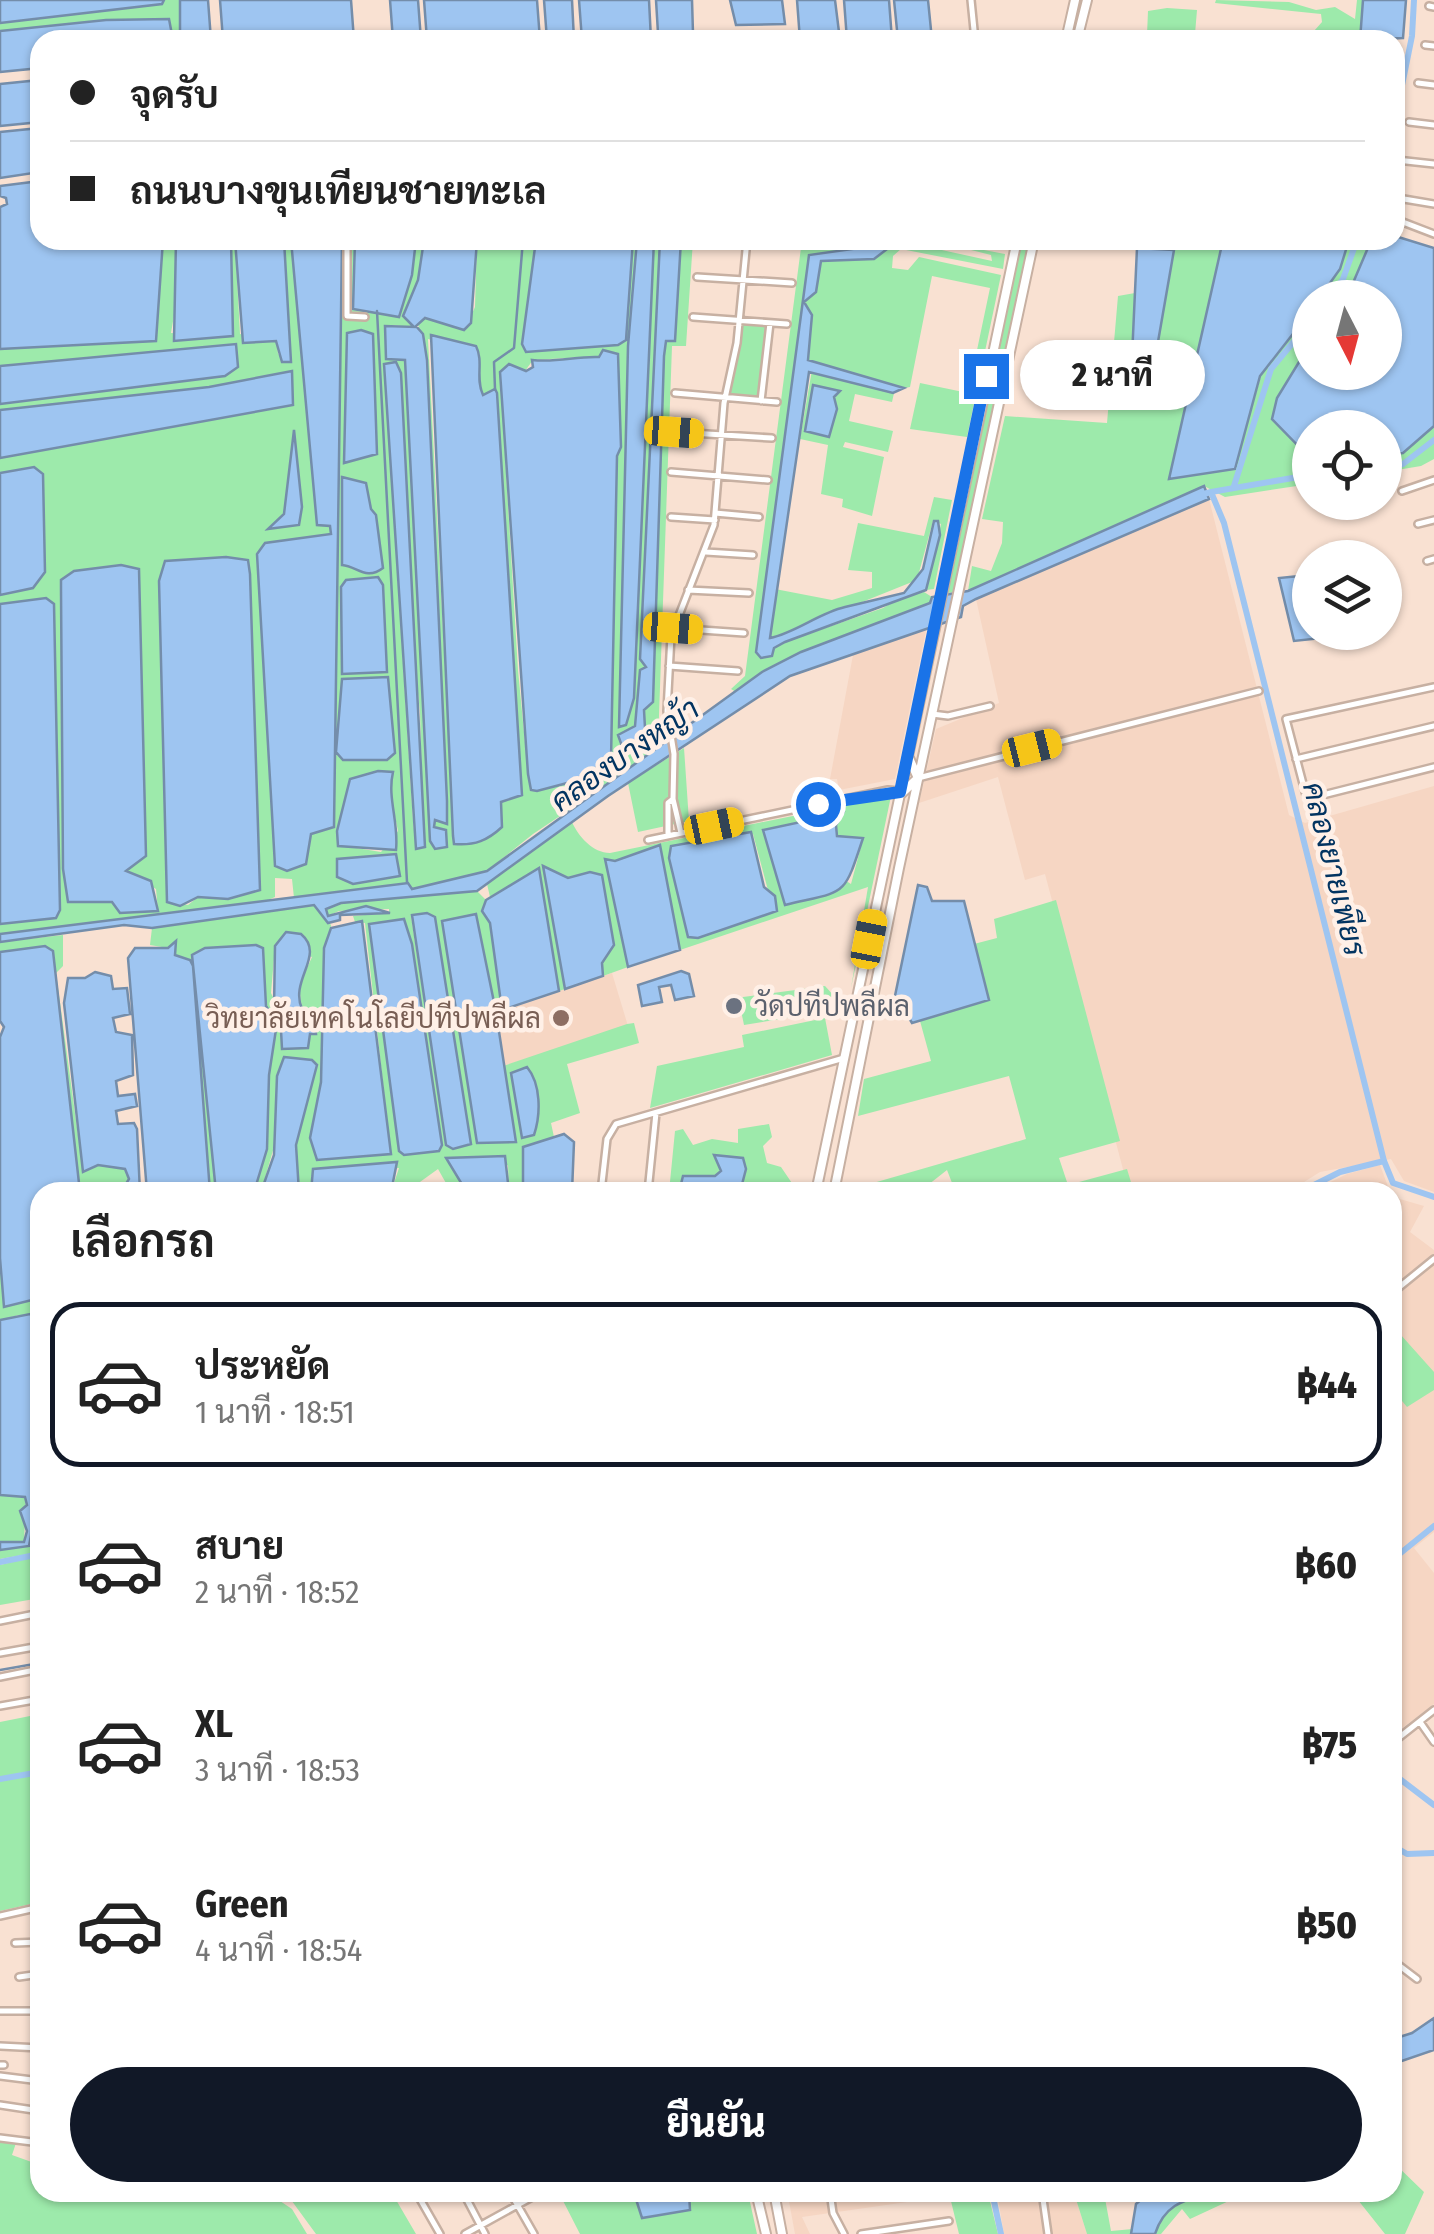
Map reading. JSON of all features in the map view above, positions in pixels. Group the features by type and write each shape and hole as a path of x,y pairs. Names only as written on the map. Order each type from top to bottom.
{"main road":[{"path":"1065,30 1072,0"},
{"path":"1080,30 1087,0"},
{"path":"818,1182 1015,250"},
{"path":"836,1182 1032,250"},
{"path":"909,748 909,764 918,778"},
{"path":"899,795 918,778"},
{"path":"869,939 877,932 884,940"},
{"path":"758,2202 766,2234"},
{"path":"777,2202 782,2234"}],"street":[{"path":"970,0 974,30"},
{"path":"1425,45 1434,46"},
{"path":"1418,84 1434,85"},
{"path":"1409,122 1434,125"},
{"path":"1405,161 1434,164"},
{"path":"1405,199 1434,204"},
{"path":"1405,223 1434,234"},
{"path":"348,250 347,316 365,317"},
{"path":"680,833 672,798 668,666 673,628 706,552 715,517 745,250"},
{"path":"697,277 792,283"},
{"path":"693,317 787,324"},
{"path":"760,401 770,322"},
{"path":"675,393 777,402"},
{"path":"674,432 772,438"},
{"path":"671,472 768,480"},
{"path":"1402,490 1434,480"},
{"path":"671,518 759,517"},
{"path":"1418,524 1434,520"},
{"path":"706,552 753,555"},
{"path":"688,590 749,594"},
{"path":"673,628 744,634"},
{"path":"668,666 738,671"},
{"path":"1434,687 1286,717 1310,799 1434,767"},
{"path":"918,778 1258,690"},
{"path":"932,714 948,716 990,706"},
{"path":"1296,760 1434,726"},
{"path":"648,840 888,790 899,795"},
{"path":"668,835 668,803 672,798"},
{"path":"602,1182 608,1132 616,1124 844,1058"},
{"path":"649,1182 656,1113"},
{"path":"1402,1285 1434,1259"},
{"path":"0,1621 30,1615"},
{"path":"0,1653 30,1648"},
{"path":"0,1677 30,1671"},
{"path":"0,1706 30,1700"},
{"path":"1402,1735 1434,1710"},
{"path":"1420,1722 1434,1742"},
{"path":"0,1916 30,1909"},
{"path":"14,1943 30,1942"},
{"path":"1402,1967 1418,1978"},
{"path":"19,1977 30,1975"},
{"path":"0,2011 30,2012"},
{"path":"0,2046 30,2048"},
{"path":"0,2076 30,2080"},
{"path":"0,2106 30,2110"},
{"path":"0,2138 30,2142"},
{"path":"422,2202 440,2234"},
{"path":"468,2202 485,2234"},
{"path":"466,2234 522,2202"},
{"path":"831,2202 841,2233"},
{"path":"1043,2202 1048,2234"},
{"path":"518,2204 534,2234"},
{"path":"861,2234 949,2221"}],"shaded area":[{"path":"1209,499 1289,815 1305,823 1434,786 1434,1192 1404,1181 1391,1159 1320,1172 1304,1182 1126,1182 1045,874 1025,880 998,777 919,803 936,729 999,703 976,599"},
{"path":"927,626 895,779 839,790 837,779 830,779 853,655"},
{"name":"วิทยาลัยเทคโนโลยีปทีปพลีผล","path":"612,973 628,1026 503,1066 496,1012"},
{"path":"1380,1165 1386,1182 1331,1182"},
{"path":"1402,1200 1424,1206 1410,1232 1434,1250 1434,1532 1414,1548 1434,1573 1434,1704 1402,1728"},
{"path":"789,2202 907,2202 802,2217 810,2234 795,2234"},
{"path":"999,2202 1077,2202 1087,2234 1004,2234"}],"green space":[{"path":"164,0 180,0 180,30 171,30 168,19 106,20 0,31 0,23 161,4"},
{"path":"1357,0 1363,0 1361,30 1315,30 1322,22 1321,14 1215,3 1289,2 1316,10 1335,7 1355,19"},
{"path":"1197,10 1195,30 1147,30 1148,11"},
{"path":"162,250 176,250 178,292 171,333 233,336 231,250 236,250 240,334 277,341 278,354 291,362 285,250 292,250 317,525 330,526 331,535 266,543 306,863 311,834 334,826 342,250 355,250 353,309 412,275 415,250 422,250 418,280 403,315 415,328 393,325 386,329 387,359 405,360 430,841 435,849 446,847 443,829 433,828 435,820 446,824 447,801 427,360 417,320 425,318 465,330 475,307 477,250 535,250 522,344 526,351 618,345 626,340 632,250 636,250 628,346 620,727 626,724 629,706 640,575 653,250 660,250 641,658 646,668 635,726 618,736 623,749 645,746 644,710 653,701 664,356 666,340 675,340 680,250 692,250 686,346 672,346 658,744 650,756 533,834 487,871 411,889 407,883 294,898 292,879 275,878 275,897 268,900 0,934 0,924 56,918 60,910 54,604 46,598 0,604 0,458 291,371 209,387 0,410 0,404 225,376 0,366 0,349 156,341","holes":["347,333 373,334 377,454 344,462","428,339 480,354 477,380 483,395 490,395 522,794 500,802 484,836 454,844","618,355 621,447 617,456 611,759 571,782 537,791 528,774 518,670 500,372 509,365 525,371 533,360","384,365 420,712 424,847 416,848","294,435 302,507 299,524 270,529 284,514","343,477 366,483 382,568 342,564","139,570 146,856 126,871 156,889 158,911 112,902 69,902 63,869 62,580","250,574 260,890 228,899 198,897 188,905 167,901 159,581","378,771 389,788 398,831 381,852 338,845 337,831 351,779"]},
{"path":"801,250 840,250 809,255 756,652 883,608 905,595 924,592 932,597 931,603 762,672 736,692 731,689 745,676"},
{"path":"880,250 900,250 893,256 892,268 908,270 919,257 1001,275 967,437 910,429 920,383 968,393 990,288 932,276 910,387 808,360 812,315 804,302 816,292 821,261 874,259"},
{"path":"906,250 942,250 992,261 991,255 971,250 1005,254 1003,269"},
{"path":"1020,250 1029,250 955,592 947,593"},
{"path":"1174,250 1221,250 1170,479 1235,469 1261,376 1292,336 1292,380 1272,419 1292,440 1292,487 1225,497 1204,486 968,591 972,566 991,571 1002,543 1003,522 982,519 1005,416 1107,423 1118,296 1135,293 1131,379 1151,381"},
{"path":"1346,250 1368,250 1354,280 1332,280"},
{"path":"743,323 768,325 758,399 728,395"},
{"path":"812,370 894,393 892,402 855,394 849,421 893,431 888,452 845,442 843,447 884,457 872,516 842,507 843,499 821,494 828,445 800,439"},
{"path":"1434,426 1434,459 1402,469 1403,453"},
{"path":"934,497 952,500 934,589 926,590 941,524 933,521 917,580 770,639 775,589 832,600 872,588 872,572 848,570 858,523 924,536"},
{"path":"684,748 689,821 638,832 628,783"},
{"path":"891,796 851,988 868,887 680,950 659,845 615,861 618,925 628,967 603,976 590,872 568,878 543,867 565,989 559,991 539,869 490,897 487,884 572,822 587,843 610,853","holes":["831,815 836,836 863,839 851,884 764,830","753,834 769,894 671,847"]},
{"path":"477,891 486,900 482,911 490,923 502,1010 496,1012 476,915 443,921 515,1141 503,1066 627,1024 634,1023 639,1043 567,1064 580,1113 551,1123 554,1137 523,1147 523,1182 509,1182 508,1165 481,1182 445,1182 438,1169 420,1182 394,1182 399,1168 311,1176 311,1182 298,1182 296,1145 313,1081 277,1076 278,1133 264,1182 257,1182 267,1149 269,1075 277,1023 266,1006 263,949 255,945 192,956 215,1182 209,1182 193,966 175,955 176,942 168,948 150,945 152,928 314,905 331,925 321,1082 310,1137 317,1160 391,1154 365,923 355,922 353,916 389,913 389,909 339,911 328,916 326,909 341,903","holes":["411,916 434,917 471,1144 446,1145","404,919 412,944 442,1144 404,1155 399,1151 369,924","275,946 312,957 299,986 302,1009 314,1011 308,1048 282,1049 280,1012 271,993"]},
{"path":"1056,900 1120,1141 1059,1158 1067,1182 952,1182 947,1170 932,1182 877,1182 1026,1139 1009,1076 858,1116 864,1079 931,1061 920,1021 989,1000 974,944 997,938 994,919"},
{"path":"63,935 63,966 56,973 83,1172 98,1165 125,1169 127,1182 79,1182 53,951 45,946 0,952 0,942"},
{"path":"825,986 835,997 829,1011 744,1025 739,1001 743,997"},
{"path":"825,1018 832,1055 650,1108 657,1066 744,1047 742,1035"},
{"path":"769,1124 772,1137 763,1146 767,1163 781,1167 791,1182 743,1182 746,1169 715,1156 721,1170 715,1176 683,1177 682,1182 670,1182 675,1131 683,1129 693,1145 712,1139 738,1143 738,1129"},
{"path":"1127,1169 1131,1182 1079,1182"},
{"path":"0,1258 4,1306 30,1300 30,1517 19,1315 0,1320"},
{"path":"1402,1336 1434,1372 1434,1390 1407,1407 1402,1401"},
{"path":"0,1495 26,1497 24,1542 0,1542"},
{"path":"30,1540 30,1554 0,1559 0,1550 29,1545"},
{"path":"30,1558 30,1600 0,1605 0,1565"},
{"path":"30,1716 30,1904 0,1911 0,1722"},
{"path":"0,2140 16,2143 12,2155 30,2161 30,2202 282,2202 292,2209 307,2234 0,2234"},
{"path":"1402,2171 1424,2192 1405,2234 1385,2234 1360,2202 1402,2202"},
{"path":"293,2202 397,2202 416,2234 316,2234"},
{"path":"564,2202 750,2202 757,2234 580,2234"},
{"path":"951,2202 990,2202 998,2234 959,2234"},
{"path":"1077,2202 1106,2202 1111,2231 1133,2229 1131,2234 1087,2234"},
{"path":"1184,2202 1227,2202 1190,2219 1182,2209 1161,2234 1155,2234 1163,2217"}],"water":[{"path":"0,0 164,0 162,4 0,23"},
{"path":"180,0 208,0 210,30 180,30"},
{"path":"220,0 351,0 353,30 222,30"},
{"path":"390,0 418,0 420,30 392,30"},
{"path":"424,0 537,0 539,30 426,30"},
{"path":"544,0 572,0 574,30 546,30"},
{"path":"579,0 649,0 650,30 581,30"},
{"path":"656,0 692,0 693,30 658,30"},
{"path":"730,0 782,0 785,24 736,25"},
{"path":"797,0 835,0 839,30 799,30"},
{"path":"844,0 889,0 891,30 846,30"},
{"path":"894,0 928,0 931,30 897,30"},
{"path":"1363,0 1406,0 1404,30 1361,30"},
{"path":"169,19 171,30 30,30 30,69 0,72 0,31 106,20"},
{"path":"30,81 30,123 0,126 0,84"},
{"path":"30,129 30,174 0,178 0,132"},
{"path":"30,182 30,250 162,250 156,341 0,349 0,207 7,204 6,198 0,196 0,186"},
{"path":"1405,239 1434,248 1434,426 1402,453 1402,410 1292,410 1292,440 1272,419 1277,398 1292,373 1292,390 1402,390 1402,280 1354,280 1367,250 1405,250"},
{"path":"176,250 231,250 233,336 174,341"},
{"path":"236,250 285,250 291,362 282,362 276,341 243,343"},
{"path":"292,250 342,250 334,827 311,834 306,864 287,871 275,866 257,554 265,543 331,534 330,526 317,525"},
{"path":"355,250 415,250 399,317 353,309"},
{"path":"422,250 476,250 471,323 464,330 425,318 416,326 423,334 427,360 447,801 447,824 435,820 434,827 446,830 447,847 435,849 430,841 405,360 386,359 385,326 414,327 403,316 418,280"},
{"path":"535,250 632,250 626,340 618,345 526,352 522,344"},
{"path":"636,250 654,250 634,698 626,725 619,727 628,346"},
{"path":"660,250 680,250 675,341 666,341 664,356 653,702 644,710 646,746 623,749 618,735 635,726 640,670 646,667 640,659"},
{"path":"886,250 874,259 821,261 816,292 804,302 812,315 808,360 904,388 893,393 809,372 770,638 835,610 904,593 923,569 934,521 938,521 940,535 926,590 785,642 774,648 772,656 761,658 756,652 809,255"},
{"path":"1137,250 1174,250 1151,382 1131,379"},
{"path":"1221,250 1346,250 1332,280 1292,280 1292,335 1260,376 1235,469 1169,479"},
{"path":"361,330 373,334 377,454 344,463 347,333"},
{"path":"431,335 476,346 483,395 495,389 497,393 522,795 501,802 502,827 486,839 468,844 454,844 453,836"},
{"path":"236,344 238,367 225,376 0,404 0,366"},
{"path":"603,350 618,354 621,447 617,456 611,759 571,782 537,791 531,790 528,774 500,372 509,364 526,371 533,367 532,360 599,357"},
{"path":"396,362 401,373 425,847 416,849 384,364"},
{"path":"292,371 293,405 0,458 0,410 209,387"},
{"path":"813,385 840,391 834,397 837,409 829,437 805,431"},
{"path":"294,430 302,507 299,525 268,529 284,514"},
{"path":"34,467 43,474 45,572 33,588 0,595 0,473"},
{"path":"342,477 366,483 376,515 383,568 377,572 342,565"},
{"path":"1204,486 1209,499 976,599 963,606 961,617 790,676 608,796 477,891 341,903 326,909 328,916 366,906 390,913 340,915 340,920 328,923 314,905 152,928 124,925 0,942 0,934 408,883 412,889 487,871 762,672 801,652 930,603 932,597 968,591"},
{"path":"226,557 248,560 250,574 260,890 228,899 198,897 180,906 167,902 159,581 165,561"},
{"path":"121,565 139,569 146,856 126,871 151,881 158,911 120,913 112,902 68,902 63,869 61,580 74,571"},
{"path":"378,577 383,585 387,672 342,674 341,587 346,580"},
{"path":"1292,577 1292,633 1279,578"},
{"path":"46,598 54,604 60,910 56,918 0,924 0,604"},
{"path":"388,677 395,753 387,760 343,760 336,752 342,679"},
{"path":"378,771 393,772 396,850 338,846 337,831 350,779"},
{"path":"843,813 836,825 837,836 863,838 846,882 832,893 785,905 763,830"},
{"path":"751,832 764,887 775,896 777,911 698,938 688,937 669,858 671,846"},
{"path":"660,845 680,950 628,967 605,859 615,861"},
{"path":"396,854 400,876 353,884 337,877 337,859"},
{"path":"543,866 568,878 590,872 602,875 614,945 602,963 603,976 565,989"},
{"path":"539,868 559,991 502,1010 490,923 482,911 486,900"},
{"path":"918,885 927,887 932,901 964,901 989,1000 912,1023 906,1013 891,1015"},
{"path":"427,913 435,917 471,1144 453,1149 446,1145 412,915"},
{"path":"476,914 516,1142 477,1143 442,921"},
{"path":"404,919 412,944 442,1145 439,1151 404,1155 399,1151 369,924"},
{"path":"362,921 391,1154 317,1160 310,1138 321,1082 324,948 331,928"},
{"path":"286,932 301,934 310,950 299,998 302,1009 314,1011 316,1034 310,1034 308,1048 282,1049 280,1012 274,1009 275,946"},
{"path":"176,941 175,955 190,960 193,966 209,1182 146,1182 128,958 135,948 168,948"},
{"path":"45,946 53,951 79,1182 30,1182 30,1300 4,1307 0,1258 0,1037 4,1027 0,1021 0,952"},
{"path":"205,948 263,948 266,1006 277,1023 269,1075 267,1149 257,1182 215,1182 192,955"},
{"path":"681,971 689,974 694,996 675,1000 671,985 659,987 662,1002 642,1006 638,985"},
{"path":"95,972 111,976 113,989 127,988 130,1014 113,1018 116,1032 132,1035 133,1075 116,1081 118,1096 135,1094 137,1106 116,1111 118,1124 134,1123 137,1129 140,1182 127,1182 125,1169 98,1165 83,1172 64,1003 68,978 85,978"},
{"path":"284,1057 312,1060 317,1065 296,1145 298,1182 265,1182 274,1155 277,1076"},
{"path":"527,1067 535,1082 539,1109 534,1135 522,1138 511,1073"},
{"path":"564,1134 574,1142 572,1182 523,1182 523,1147"},
{"path":"714,1155 743,1158 746,1169 743,1182 682,1182 683,1176 715,1176 721,1171"},
{"path":"505,1156 508,1182 461,1182 446,1158"},
{"path":"397,1162 393,1182 312,1182 313,1169"},
{"path":"30,1314 30,1540 29,1546 0,1550 0,1542 24,1542 27,1531 20,1511 27,1505 25,1497 0,1495 0,1320"},
{"path":"1434,2018 1434,2050 1402,2061 1402,2036"},
{"path":"637,2202 690,2202 690,2210 642,2218"},
{"path":"1184,2202 1163,2217 1155,2234 1131,2234 1136,2204"}],"waterway":[{"path":"1405,71 1414,0"},
{"path":"495,389 494,362 514,348 522,250"},
{"path":"1342,280 1353,250"},
{"path":"377,311 407,882"},
{"path":"1234,486 1271,369 1292,344"},
{"path":"1402,464 1434,440"},
{"path":"1211,492 1292,478"},
{"name":"คลองยายเพียร","path":"1200,495 1211,492 1224,523 1384,1161 1393,1182"},
{"path":"1320,1182 1340,1172 1384,1161"},
{"name":"คลองยายเพียร","path":"1402,1186 1434,1197"},
{"path":"1402,1552 1434,1526"},
{"path":"0,1562 30,1556"},
{"path":"0,1670 30,1665"},
{"path":"0,1779 30,1774"},
{"path":"1402,1781 1434,1805"},
{"path":"1402,1851 1434,1853"},
{"path":"994,2202 1001,2234"}],"place":[{"name":"วัดปทีปพลีผล","path":"734,1006"},
{"name":"วิทยาลัยเทคโนโลยีปทีปพลีผล","path":"561,1018"}],"route":[{"path":"818,804 888,790 900,792 986,376"}],"water label":[{"name":"คลองบางหญ้า","path":"625,755"}]}
